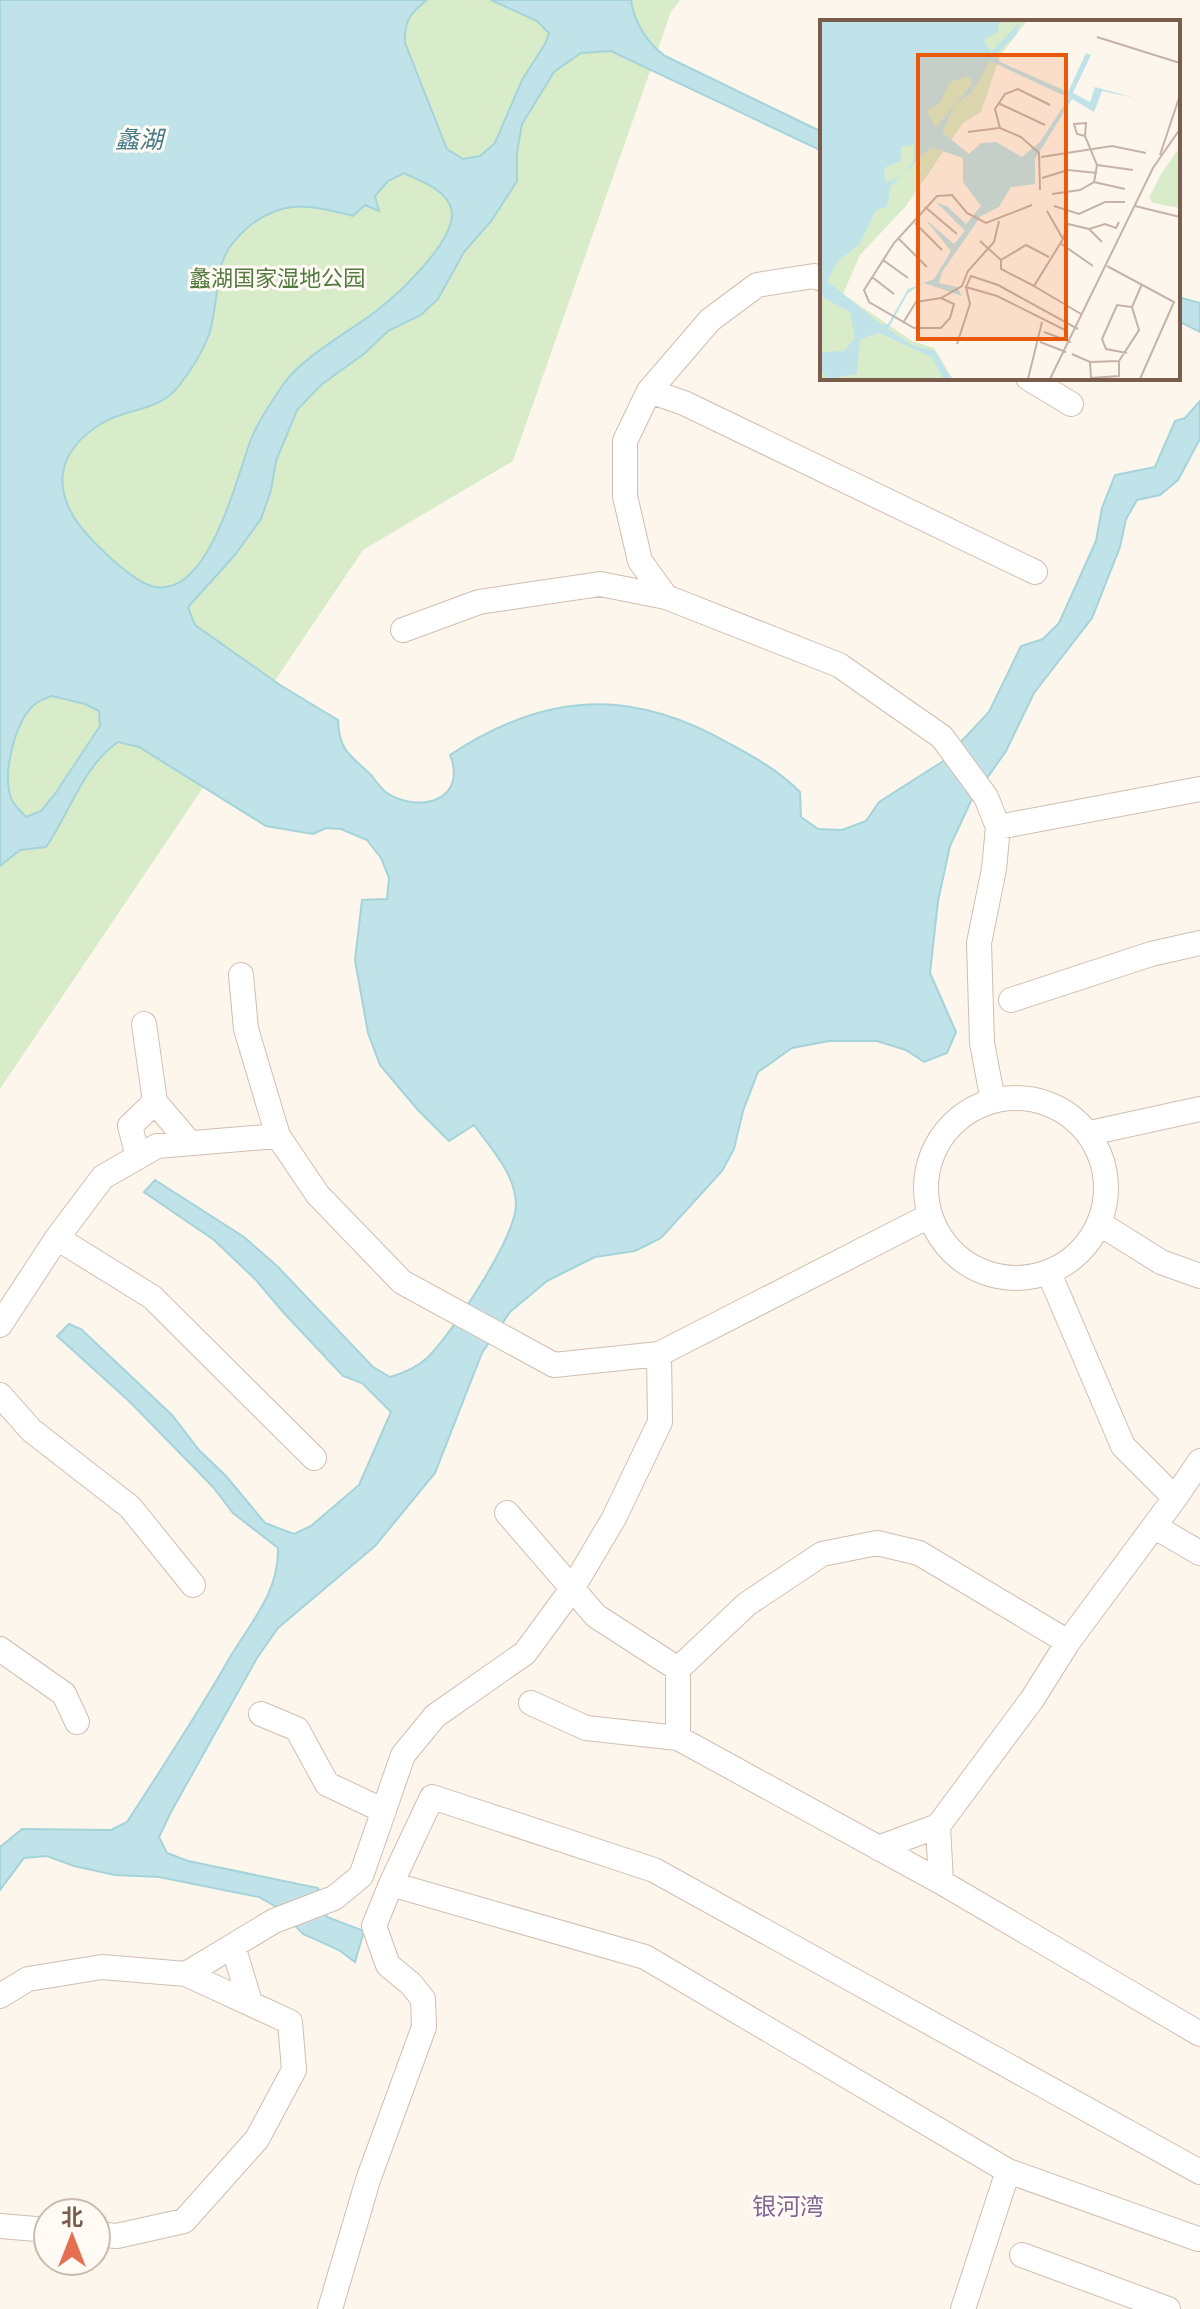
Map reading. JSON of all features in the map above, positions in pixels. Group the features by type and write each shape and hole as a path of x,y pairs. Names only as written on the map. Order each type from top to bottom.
{"street":[{"path":"666,597 640,561 625,496 625,441 649,391 710,320 757,285 814,276 820,278"},
{"path":"1031,380 1071,404"},
{"path":"649,391 684,403 1035,572"},
{"path":"403,630 479,602 600,584 666,597 839,665 942,737 986,797 998,827 994,869 979,943 982,1043 993,1101"},
{"path":"998,827 1200,789"},
{"path":"1011,1000 1151,954 1200,943"},
{"path":"241,975 246,1029 278,1136 318,1195 402,1282 554,1365 659,1354 929,1216"},
{"path":"144,1024 155,1102 189,1142"},
{"path":"1015,1096 1057,1105 1090,1133 1107,1172 1102,1225 1083,1250 1049,1273 1013,1279 977,1270 947,1248 929,1216 925,1174 941,1134 974,1106 1015,1096"},
{"path":"138,1157 130,1126 155,1102"},
{"path":"1090,1133 1200,1109"},
{"path":"0,1325 57,1238 103,1177 157,1146 278,1136"},
{"path":"1102,1225 1161,1262 1200,1276"},
{"path":"57,1238 152,1297 314,1458"},
{"path":"1049,1273 1123,1446 1175,1498"},
{"path":"186,1974 274,1921 334,1898 361,1876 403,1755 435,1716 525,1653 572,1589 614,1518 660,1422 659,1354"},
{"path":"0,1395 31,1430 130,1507 193,1585"},
{"path":"878,1848 938,1826 1033,1698 1068,1642 1155,1527 1200,1461"},
{"path":"507,1513 596,1616 678,1669"},
{"path":"1155,1527 1200,1553"},
{"path":"678,1738 678,1669 747,1604 822,1554 877,1543 919,1553 1068,1642"},
{"path":"0,1649 64,1694 77,1722"},
{"path":"531,1703 586,1728 678,1738 941,1882 1200,2034"},
{"path":"261,1714 297,1729 327,1784 384,1811"},
{"path":"330,2309 368,2180 424,2027 423,1999 388,1965 374,1926 432,1797 654,1870 1200,2172"},
{"path":"938,1826 941,1882"},
{"path":"391,1884 645,1957 1008,2171 1198,2239"},
{"path":"233,1946 250,2002"},
{"path":"0,1996 28,1979 102,1967 186,1974 290,2022 294,2070 257,2139 184,2221 112,2236"},
{"path":"963,2309 1008,2171"},
{"path":"0,2226 32,2229"},
{"path":"1022,2255 1168,2309"}],"green space":[{"name":"蠡湖国家湿地公园","path":"0,0 680,0 671,12 513,461 363,550 0,1089"}],"water":[{"name":"蠡湖","path":"0,0 427,0 409,18 405,43 447,149 463,159 480,156 495,143 522,80 549,33 537,21 491,0 631,0 642,31 665,56 820,131 820,150 611,51 581,53 554,72 522,124 517,152 517,181 492,220 464,252 438,299 421,315 388,331 365,353 321,385 297,410 276,461 271,490 261,519 234,556 188,607 195,625 280,685 338,720 347,752 385,791 400,799 426,802 438,799 452,783 454,770 450,755 485,734 554,709 588,704 623,706 658,713 730,744 767,765 800,792 801,817 818,829 842,830 866,821 879,802 942,762 989,712 1021,646 1043,639 1059,623 1096,541 1102,508 1115,475 1155,467 1175,421 1185,418 1200,401 1200,439 1178,480 1160,495 1137,500 1126,519 1120,547 1092,618 1034,693 1006,751 971,801 950,846 938,901 930,973 956,1032 947,1053 924,1062 906,1050 877,1041 829,1041 792,1048 758,1072 743,1111 734,1149 722,1171 661,1238 635,1251 595,1257 547,1281 510,1312 482,1353 435,1473 375,1546 278,1628 257,1658 171,1812 159,1837 167,1853 188,1861 318,1888 327,1917 364,1931 355,1962 339,1950 303,1934 278,1908 259,1897 159,1877 115,1875 47,1856 24,1858 0,1890 0,1847 22,1829 111,1830 127,1822 262,1607 277,1564 278,1548 233,1513 213,1487 130,1402 57,1336 69,1324 81,1329 172,1415 265,1523 294,1534 311,1526 359,1485 391,1412 362,1383 343,1376 256,1280 214,1240 144,1192 155,1180 244,1237 277,1266 373,1367 390,1377 410,1370 427,1358 480,1285 513,1220 516,1205 512,1183 474,1125 449,1141 380,1065 368,1033 355,960 362,900 387,899 389,878 381,858 367,840 341,829 326,828 313,834 266,826 139,747 118,742 86,777 46,847 20,850 0,866","holes":["404,173 438,191 451,208 451,220 437,250 385,304 315,354 285,382 251,439 216,536 201,561 185,579 166,587 135,578 93,541 71,512 65,498 63,472 72,450 91,430 104,422 162,401 178,387 209,335 224,258 232,244 259,219 284,208 297,207 353,216 365,205 379,211 375,196 388,181","52,696 85,704 99,711 100,726 55,794 41,811 26,817 12,801 8,775 12,748 22,722 37,703"]},
{"path":"1180,298 1200,303 1200,332 1180,322"}],"district":[{"name":"银河湾","path":"788,2207"}]}
